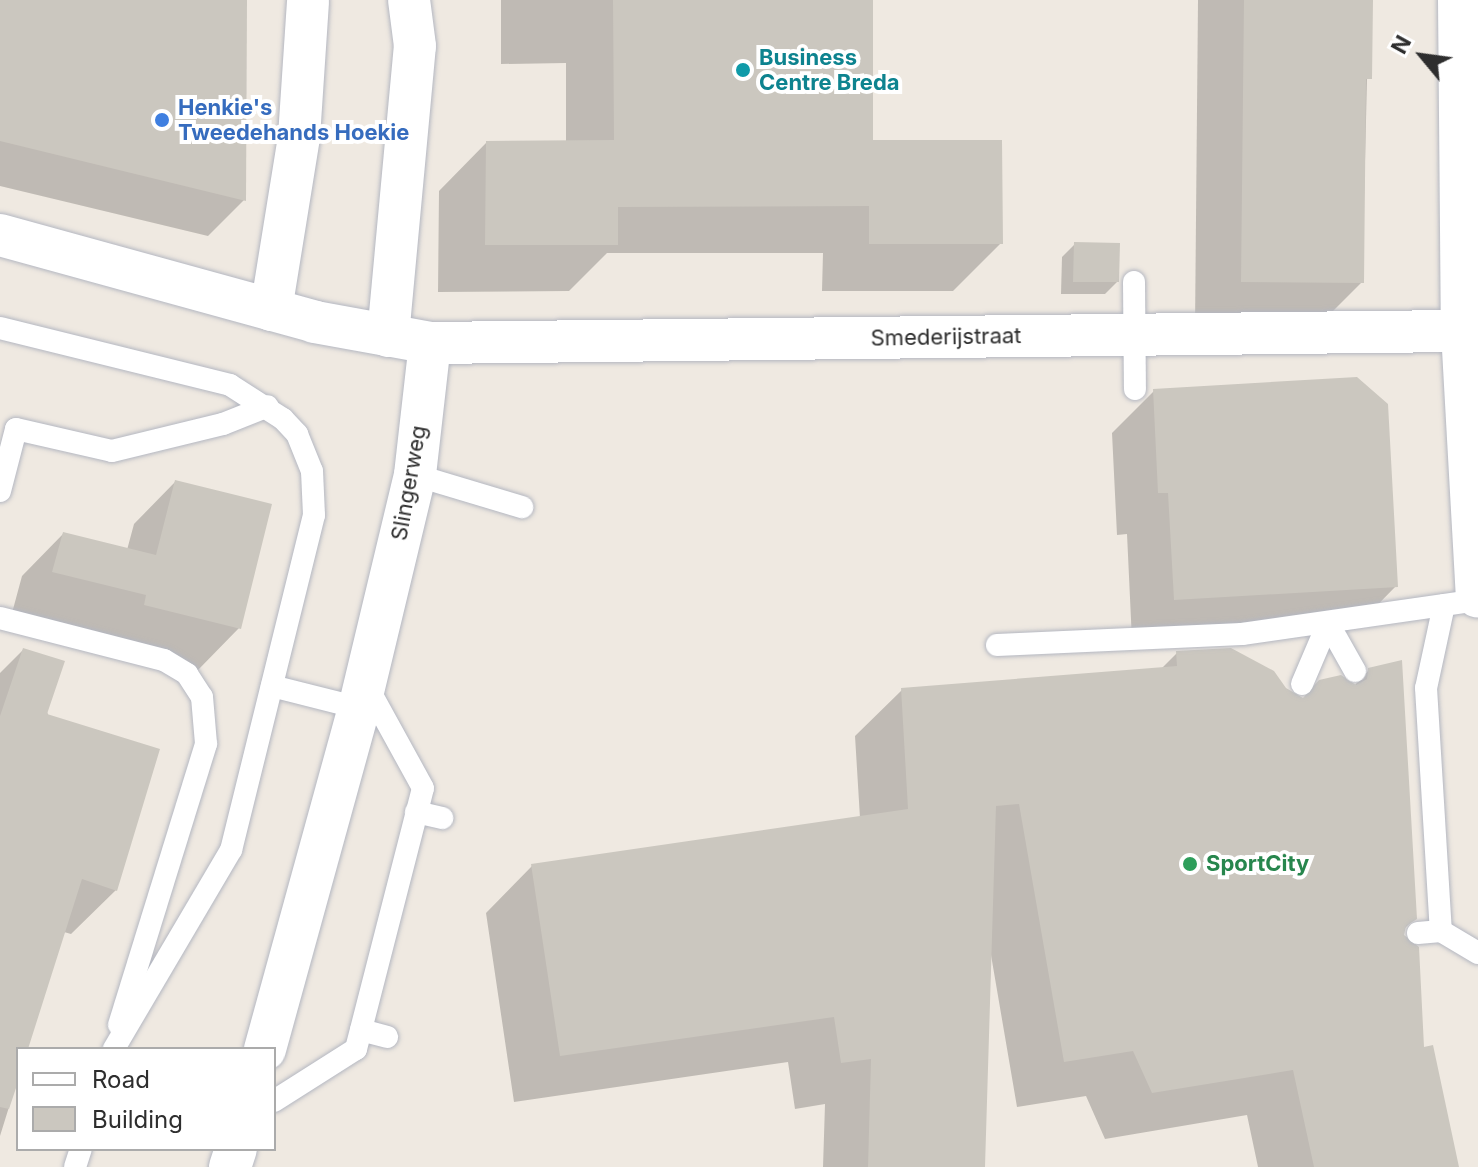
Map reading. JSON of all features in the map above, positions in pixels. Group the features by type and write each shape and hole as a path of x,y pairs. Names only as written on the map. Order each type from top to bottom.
{"main road":[{"path":"1460,0 1467,601"}],"street":[{"path":"388,336 415,46 409,0"},
{"path":"271,310 299,137 308,2"},
{"path":"0,235 271,310 430,343"},
{"name":"Smederijstraat","path":"430,343 1463,331"},
{"name":"Slingerweg","path":"266,1047 362,696 415,475 430,343"}],"lane":[{"path":"1134,282 1135,389"},
{"path":"0,328 230,385 268,406 297,434 315,493 314,515 231,850 114,1047"},
{"path":"0,491 16,429 112,451 223,424 268,406"},
{"path":"415,475 522,507"},
{"path":"997,645 1242,634 1467,601"},
{"path":"1441,931 1426,688 1467,601"},
{"path":"0,618 164,660 187,674 202,697 208,720 206,744 114,1047"},
{"path":"1328,623 1355,671"},
{"path":"1302,684 1328,623"},
{"path":"272,686 362,696 423,788 356,1049 276,1100"},
{"path":"416,812 442,818"},
{"path":"1418,933 1441,931 1478,953"},
{"path":"361,1030 387,1037"}],"building":[{"path":"0,0 247,0 246,201 0,141"},
{"name":"Business Centre Breda","path":"613,0 873,0 873,140 1002,140 1003,244 869,244 869,206 618,207 618,245 485,245 486,141 614,140"},
{"path":"1244,0 1373,0 1372,79 1366,79 1364,283 1241,282"},
{"path":"1074,242 1120,243 1119,282 1073,282"},
{"path":"1357,377 1388,404 1398,587 1174,600 1168,493 1158,493 1153,389"},
{"path":"175,480 272,504 241,629 144,605 146,595 52,572 63,532 156,555"},
{"path":"23,648 65,661 47,714 160,749 117,891 82,879 29,1047 16,1047 16,1088 9,1109 0,1107 0,716"},
{"path":"1231,648 1274,671 1286,688 1303,698 1319,680 1341,675 1356,685 1367,679 1368,668 1402,660 1417,919 1406,926 1404,935 1419,947 1424,1047 1433,1045 1459,1167 1314,1167 1293,1070 1152,1093 1133,1051 1064,1062 1019,804 996,806 985,1167 868,1167 871,1059 841,1063 834,1017 560,1056 531,864 908,809 901,688 1177,666 1176,651"}],"place":[{"name":"Business Centre Breda","path":"743,70"},
{"name":"Henkie's Tweedehands Hoekie","path":"162,120"},
{"name":"SportCity","path":"1190,864"}]}
